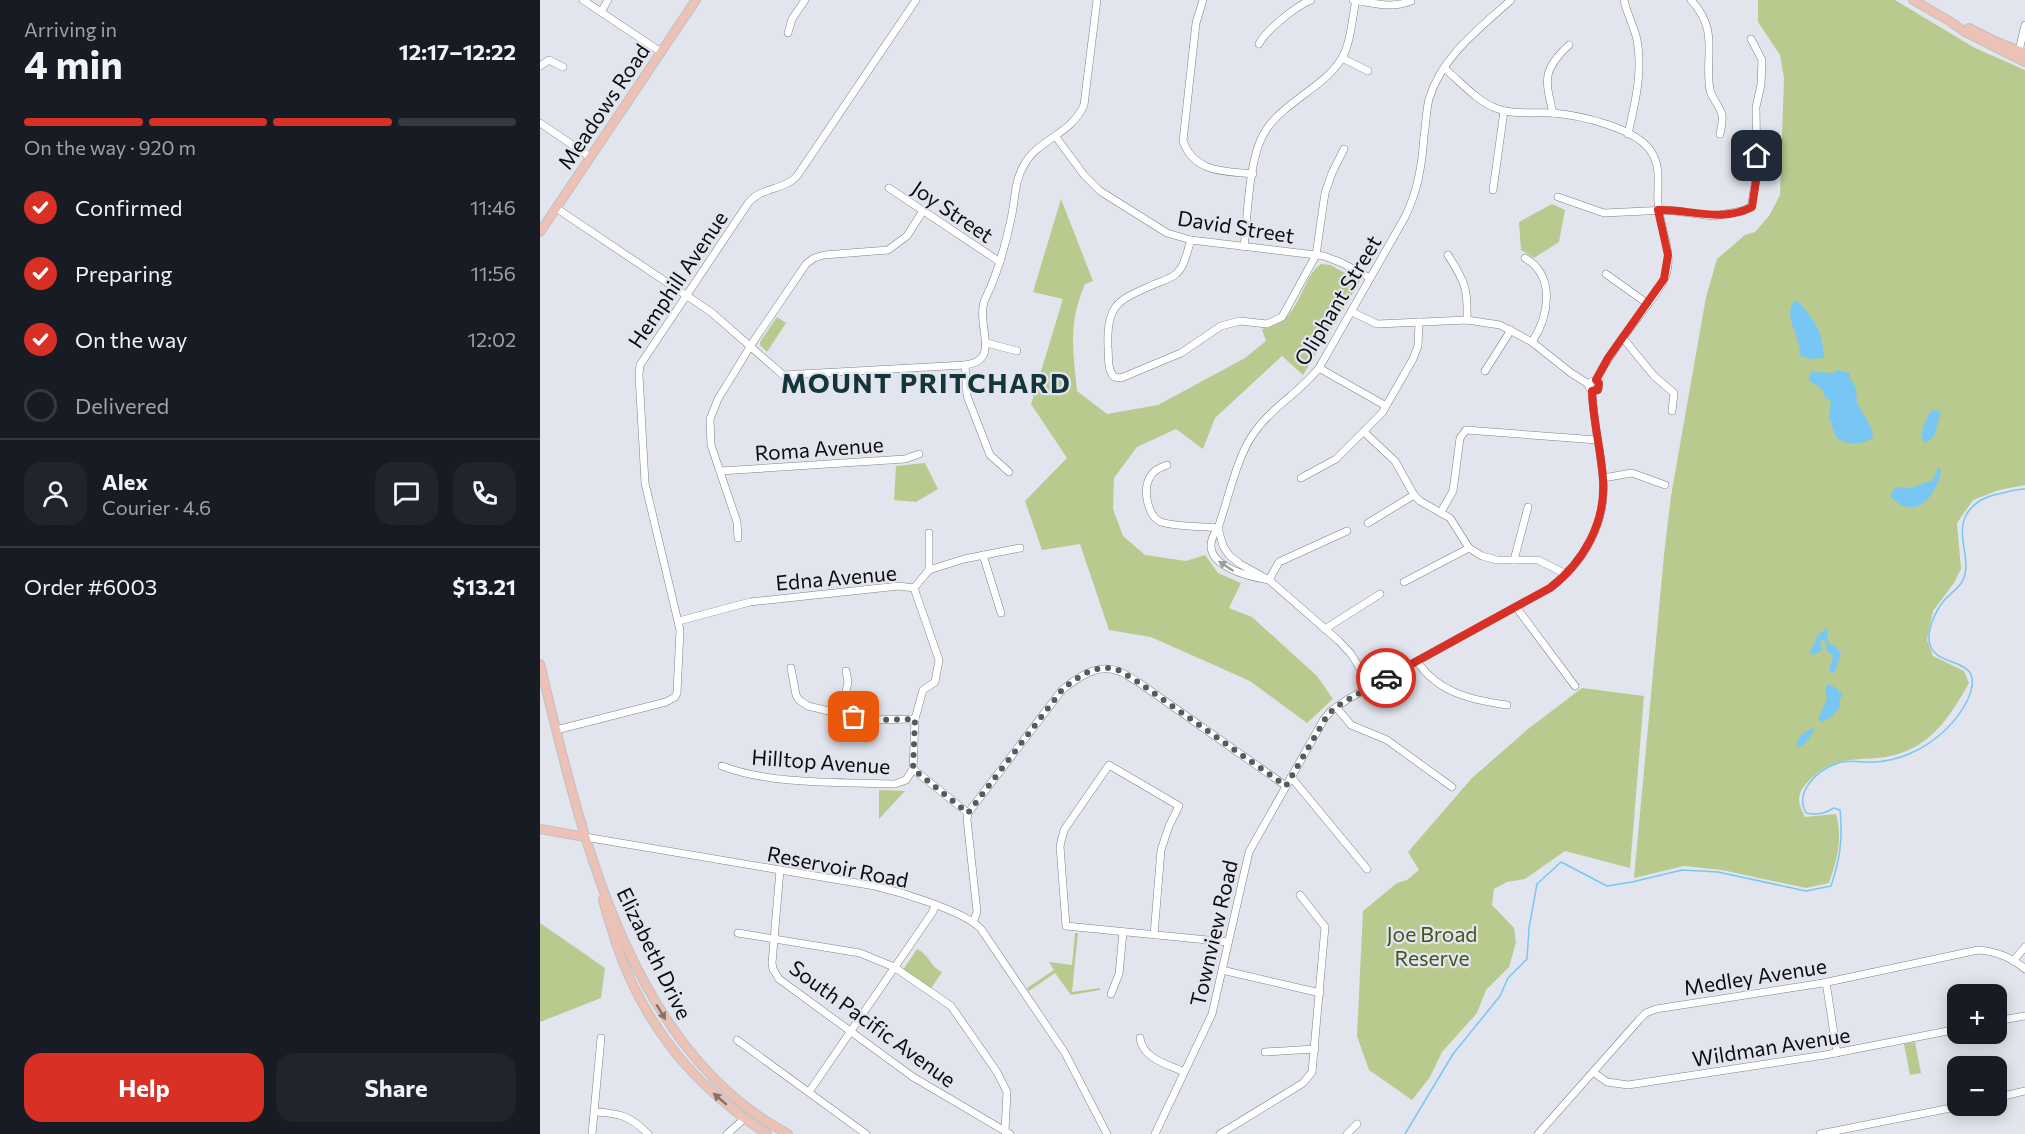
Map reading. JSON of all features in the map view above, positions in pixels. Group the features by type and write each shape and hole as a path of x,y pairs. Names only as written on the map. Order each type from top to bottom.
{"main road":[{"name":"Meadows Road","path":"540,232 696,0"},
{"path":"1914,0 1952,22 2022,56"},
{"name":"Elizabeth Drive","path":"540,664 605,908 624,966 647,1014 662,1036 699,1080 744,1119 767,1134"},
{"path":"540,829 585,837"},
{"name":"Elizabeth Drive","path":"599,880 649,992 675,1034 720,1085 753,1111 788,1134"}],"street":[{"path":"583,0 661,52"},
{"path":"601,12 608,0"},
{"path":"788,33 792,19 805,0"},
{"name":"Hemphill Avenue","path":"556,730 666,702 675,697 681,646 678,621 645,483 640,365 753,197 788,183 797,176 916,0"},
{"path":"556,208 716,316 777,371 788,376 965,365 977,362 985,353 987,343 982,327 981,311 1000,262 1020,172 1035,152 1076,120 1084,105 1097,0"},
{"path":"1203,0 1196,22 1183,141 1189,153 1199,164 1216,170 1253,174"},
{"path":"1259,44 1264,35 1299,6 1311,0"},
{"path":"1244,247 1257,148 1266,129 1330,73 1342,58 1350,31 1355,0 1388,6 1411,1"},
{"path":"1352,312 1377,324 1467,320 1488,322 1511,330 1532,342 1571,373 1593,385 1608,358 1664,279 1668,264 1668,246 1658,210 1656,162 1646,145 1628,134 1601,123 1553,113 1504,111 1482,101 1444,68 1459,48 1511,0"},
{"path":"1624,0 1635,31 1640,60 1637,92 1628,134"},
{"path":"1704,0 1694,3 1709,35 1709,81 1712,96 1722,116 1720,134"},
{"path":"2022,56 2025,25"},
{"path":"1558,197 1604,213 1658,210 1713,216 1742,212 1752,207 1757,174 1756,106 1761,85 1762,60 1752,39"},
{"path":"1553,113 1547,88 1547,74 1552,63 1569,45"},
{"path":"1342,58 1368,71"},
{"path":"540,66 549,60 562,67"},
{"name":"Oliphant Street","path":"1269,580 1232,570 1221,564 1213,548 1213,537 1249,440 1262,423 1301,388 1319,368 1405,217 1415,194 1429,101 1444,68"},
{"path":"1492,190 1504,111"},
{"path":"540,123 590,157"},
{"name":"David Street","path":"1056,137 1084,175 1100,191 1167,233 1191,240 1316,255 1336,260 1370,278"},
{"path":"1191,240 1183,264 1175,275 1129,296 1114,309 1110,316 1109,369 1114,377 1121,378 1180,353 1221,326 1240,321 1267,324 1282,318 1316,255 1325,193 1332,172 1344,149"},
{"name":"Joy Street","path":"889,188 1000,262"},
{"path":"738,538 737,522 711,445 712,412 751,347 810,260 824,255 888,250 907,236 923,211"},
{"path":"1448,255 1466,286 1467,320"},
{"path":"1525,258 1535,264 1547,293 1543,324 1532,342"},
{"path":"1606,274 1648,304"},
{"path":"1301,478 1336,459 1364,432 1386,406 1413,359 1418,346 1419,322"},
{"path":"1485,372 1511,330"},
{"path":"1623,338 1659,381 1674,393 1672,411"},
{"path":"987,343 1017,351"},
{"path":"965,365 967,396 990,455 1009,472"},
{"path":"1319,368 1386,406"},
{"name":"Townview Road","path":"1155,1134 1209,1023 1246,859 1324,719 1336,707 1371,686 1550,588 1580,558 1595,530 1602,509 1603,478 1597,440 1593,385"},
{"path":"1442,513 1453,491 1460,438 1466,430 1597,440"},
{"path":"1364,432 1395,461 1414,495 1455,524 1469,548 1491,559 1538,560 1566,574"},
{"name":"Roma Avenue","path":"720,471 905,459 919,454"},
{"path":"1167,465 1158,468 1147,483 1150,510 1155,518 1164,522 1218,528"},
{"path":"1603,478 1632,473 1665,485"},
{"path":"1368,523 1414,495"},
{"path":"1514,560 1528,507"},
{"name":"Oliphant Street","path":"1218,528 1223,546 1229,555 1240,564 1269,580 1325,629 1352,654 1371,686"},
{"path":"1269,580 1279,562 1347,531"},
{"path":"929,533 929,570"},
{"path":"914,588 929,570 983,555 1020,548"},
{"path":"1404,582 1469,548"},
{"path":"983,555 1001,613"},
{"name":"Edna Avenue","path":"678,621 750,602 899,586 914,588 939,660 935,682 923,690 915,719 913,769"},
{"path":"1325,629 1380,594"},
{"path":"1516,608 1575,686"},
{"path":"1417,661 1435,681 1456,694 1507,705"},
{"path":"791,668 796,695 808,706 873,720 915,719"},
{"path":"973,922 977,912 968,813 1062,690 1078,676 1096,669 1116,669 1286,786"},
{"path":"841,714 848,682 846,671"},
{"path":"1336,707 1351,725 1387,740 1452,787"},
{"path":"1154,935 1161,850 1179,806 1109,765 1064,830 1060,846 1066,926 1123,932 1154,935 1228,942"},
{"name":"Hilltop Avenue","path":"722,766 735,771 782,779 895,784 906,780 913,769"},
{"path":"913,769 968,813"},
{"path":"1291,777 1367,869"},
{"name":"Reservoir Road","path":"585,837 875,886 896,891 973,922 981,929 1065,1053 1107,1134"},
{"name":"South Pacific Avenue","path":"780,870 772,963 779,979 913,1077 1008,1132"},
{"path":"1220,1134 1303,1083 1312,1072 1325,927 1300,895"},
{"path":"809,1092 935,906"},
{"path":"1111,994 1119,974 1123,932"},
{"path":"738,933 860,953 894,967 951,1006 997,1072 1007,1092 1008,1132"},
{"path":"2013,961 2025,947"},
{"name":"Medley Avenue","path":"1538,1134 1639,1020 1646,1013 1656,1009 1826,982 1978,950 1997,953 2025,969"},
{"path":"1222,970 1320,993"},
{"path":"1826,982 1837,1053"},
{"path":"2007,1019 2025,1016"},
{"name":"Wildman Avenue","path":"1593,1072 1607,1082 1628,1086 1837,1053 1947,1031"},
{"path":"592,1134 601,1038"},
{"path":"1140,1038 1149,1056 1184,1072"},
{"path":"737,1040 866,1134"},
{"path":"1265,1052 1315,1049"},
{"path":"2007,1095 2025,1091"},
{"path":"1820,1134 1947,1109"},
{"path":"595,1112 614,1113 629,1118 648,1134"},
{"path":"727,1134 744,1119"},
{"path":"1347,1134 1357,1124"}],"green space":[{"path":"1758,0 1895,0 1975,48 2025,70 2025,485 1999,490 1973,500 1957,523 1961,569 1954,583 1933,611 1927,640 1933,656 1964,671 1969,683 1950,714 1934,732 1915,747 1890,756 1829,765 1806,784 1801,792 1800,804 1805,817 1836,814 1839,832 1837,858 1829,883 1806,888 1722,870 1684,866 1634,878 1671,496 1706,297 1717,259 1745,235 1755,232 1769,216 1780,195 1784,78 1780,55 1758,22"},
{"path":"1061,199 1093,281 1085,284 1074,324 1073,349 1077,391 1107,414 1158,405 1245,358 1266,341 1262,329 1280,322 1292,311 1309,278 1321,264 1330,265 1360,281 1303,375 1282,356 1215,418 1203,449 1176,429 1137,447 1114,478 1113,509 1123,536 1145,555 1186,561 1205,555 1218,573 1241,583 1229,608 1252,617 1317,676 1333,699 1307,723 1250,681 1151,637 1109,630 1080,544 1042,550 1025,501 1067,458 1031,404 1063,299 1033,292"},
{"path":"1552,204 1565,210 1559,242 1534,258 1521,250 1519,222"},
{"path":"777,317 786,323 767,352 760,342"},
{"path":"925,463 938,489 916,502 894,500 896,466"},
{"name":"Joe Broad Reserve","path":"1582,688 1644,696 1630,868 1565,851 1525,879 1507,882 1494,889 1492,905 1514,928 1516,942 1509,967 1486,990 1477,1013 1442,1052 1430,1077 1412,1100 1369,1070 1357,1036 1363,911 1397,883 1407,880 1419,870 1408,852 1472,778 1528,729"},
{"path":"879,790 905,791 879,819"},
{"path":"540,923 605,968 601,998 540,1022"},
{"path":"1075,933 1078,933 1072,992 1100,988 1100,990 1071,995 1055,973 1029,991 1027,988 1054,970 1049,962 1072,965"},
{"path":"917,949 942,972 930,990 903,970"},
{"path":"1915,1042 1921,1073 1910,1075 1904,1044"}],"water":[{"path":"1794,301 1798,301 1817,327 1822,340 1824,358 1811,359 1800,356 1790,314"},
{"path":"1837,370 1850,373 1849,377 1856,388 1858,404 1869,423 1873,438 1859,443 1849,443 1836,437 1829,418 1831,402 1823,395 1824,391 1809,380 1809,375 1813,372 1833,373"},
{"path":"1937,410 1941,414 1934,435 1932,439 1923,442 1925,422 1931,411"},
{"path":"1938,467 1941,470 1937,485 1923,503 1909,507 1901,505 1890,496 1896,487 1911,488 1933,480"},
{"path":"1827,628 1828,642 1841,654 1832,674 1829,670 1833,656 1826,650 1824,640 1820,643 1823,650 1813,655 1810,653 1817,636"},
{"path":"1828,684 1843,695 1840,699 1840,707 1830,718 1821,722 1818,719 1827,699 1825,688"},
{"path":"1815,726 1808,740 1796,748 1800,736"}],"waterway":[{"path":"1405,1134 1453,1054 1500,996 1508,978 1527,959 1529,928 1537,884 1561,862 1607,886 1682,870 1718,872 1806,891 1831,886 1840,849 1840,810 1834,808 1827,812 1806,813 1803,805 1805,790 1815,776 1838,763 1882,761 1918,750 1935,739 1958,716 1968,699 1972,685 1971,675 1959,664 1935,653 1929,640 1932,622 1940,606 1960,585 1965,574 1962,529 1968,512 1985,498 2025,489"}],"way so far":[{"path":"854,717 866,720 915,719 913,769 968,813 1062,690 1078,676 1096,669 1116,669 1138,682 1286,786 1328,714 1342,703 1386,678"}],"district":[{"name":"MOUNT PRITCHARD","path":"926,382"}],"route":[{"path":"1386,678 1550,588 1580,558 1595,530 1602,509 1604,488 1592,391 1598,390 1599,383 1596,380 1608,358 1660,288 1667,272 1668,246 1658,210 1675,210 1713,216 1742,212 1752,207 1757,156"}]}
